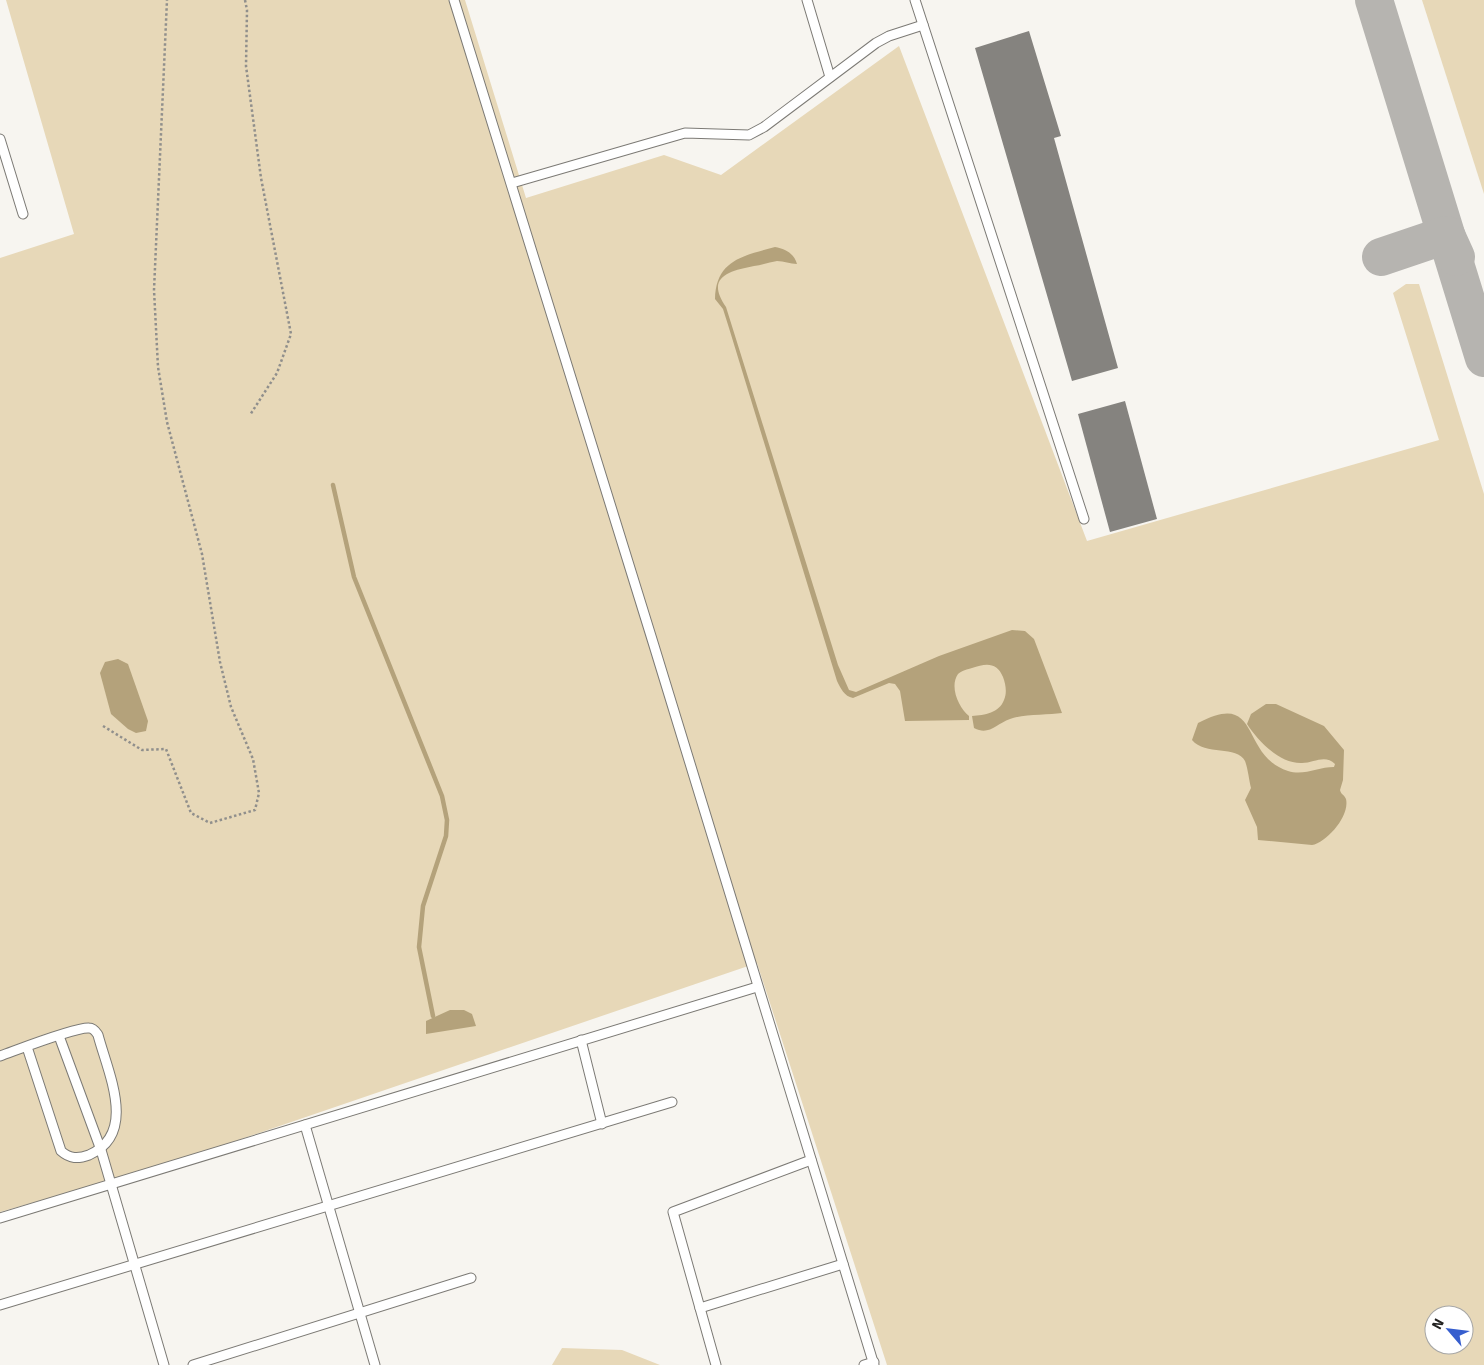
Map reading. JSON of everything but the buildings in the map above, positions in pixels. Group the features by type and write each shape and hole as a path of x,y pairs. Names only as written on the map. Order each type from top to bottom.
{"lane":[{"path":"454,0 512,183 756,986 874,1364 864,1365"},
{"path":"807,0 830,77"},
{"path":"915,0 1084,519"},
{"path":"512,183 685,133 749,135 764,127 876,43 889,36 923,25"},
{"path":"0,139 23,214"},
{"path":"0,1218 756,986"},
{"path":"0,1056 59,1036 89,1028 98,1035 118,1118 114,1133 101,1150 79,1159 66,1156 61,1151 27,1047"},
{"path":"59,1036 101,1150 164,1365"},
{"path":"581,1040 602,1124"},
{"path":"0,1305 672,1102"},
{"path":"305,1125 375,1365"},
{"path":"716,1365 673,1212 811,1160"},
{"path":"700,1308 843,1264"},
{"path":"193,1365 471,1278"}],"path":[{"path":"103,726 142,750 166,749 191,813 210,823 255,810 259,794 253,758 231,707 220,662 202,554 168,422 158,367 154,290 167,0"},
{"path":"245,0 247,10 246,66 261,178 291,334 277,373 250,414"}],"shaded area":[{"path":"6,0 465,0 526,198 664,155 721,175 899,46 1087,541 1439,440 1393,293 1406,284 1419,284 1484,494 1484,1365 887,1365 757,963 165,1165 0,1212 0,258 74,234"},
{"path":"1422,0 1484,0 1484,194"},
{"path":"775,247 789,252 797,264 777,261 736,270 723,277 719,282 718,289 726,307 838,665 849,690 856,692 939,656 1012,630 1025,631 1034,639 1062,713 1015,717 984,731 974,728 972,716 995,711 1002,704 1005,697 1006,689 1001,672 991,665 982,665 965,670 958,674 955,679 956,697 969,716 969,720 905,721 900,691 895,684 889,683 853,698 847,696 841,689 723,309 715,299 720,276 726,268 742,257"},
{"path":"118,659 128,664 148,721 146,731 136,733 128,729 111,714 100,673 105,662"},
{"path":"1266,704 1276,704 1324,726 1344,750 1343,780 1340,790 1346,799 1346,806 1341,820 1336,827 1318,843 1312,845 1258,840 1257,827 1245,800 1251,788 1245,761 1235,753 1205,748 1192,740 1198,723 1218,715 1232,714 1242,719 1262,752 1273,763 1288,771 1305,772 1334,767 1335,764 1331,761 1323,759 1306,763 1286,760 1263,744 1247,724 1251,714"},
{"path":"450,1010 464,1010 472,1014 476,1026 426,1034 426,1021"},
{"path":"562,1348 622,1350 660,1365 552,1365"}],"waterway":[{"path":"333,485 354,577 442,796 447,820 446,836 423,906 419,947 433,1016"}],"taxiway":[{"path":"1374,0 1484,358"},
{"path":"1381,257 1446,235 1456,257"}]}
